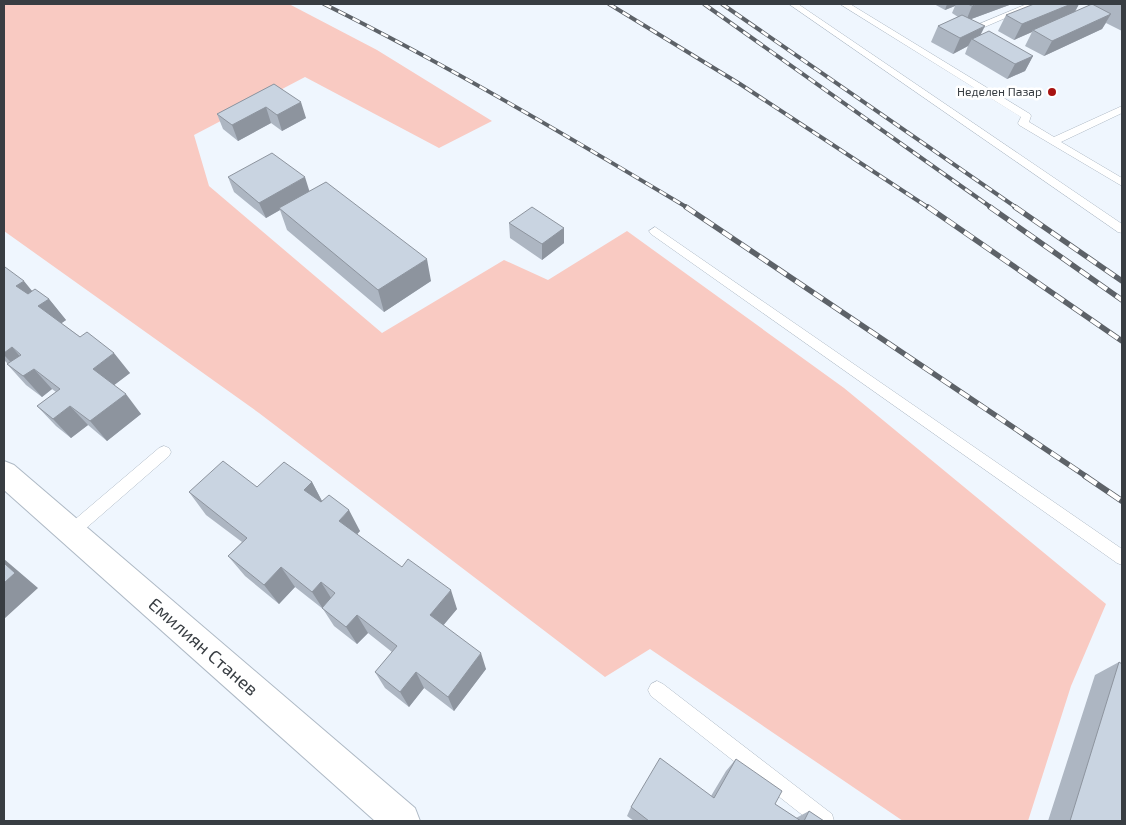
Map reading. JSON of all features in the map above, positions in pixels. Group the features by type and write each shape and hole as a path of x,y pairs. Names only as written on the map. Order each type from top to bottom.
{"street":[{"name":"Емилиян Станев","path":"4,473 402,821"}],"lane":[{"path":"793,4 1122,229"},
{"path":"844,4 1026,116 1023,123 1122,183"},
{"path":"970,30 1034,4"},
{"path":"1054,141 1122,109"},
{"path":"1108,116 1122,124"},
{"path":"655,231 1122,558"},
{"path":"71,532 164,452"},
{"path":"657,690 825,821"}],"shaded area":[{"path":"4,4 289,4 377,50 492,121 439,148 305,77 194,135 209,186 382,333 504,260 548,280 627,231 844,388 1106,604 1071,686 1028,821 903,821 650,649 605,677 259,413 4,231"}],"building":[{"path":"1034,4 1071,4 1022,24 1006,15"},
{"path":"1092,4 1111,14 1052,41 1033,30"},
{"path":"962,15 985,26 960,38 938,26"},
{"path":"989,31 1033,56 1015,64 972,39"},
{"path":"274,84 301,102 277,115 266,107 232,125 217,114"},
{"path":"272,153 305,177 259,203 228,177"},
{"path":"326,182 427,259 378,290 279,208"},
{"path":"532,207 564,228 542,244 509,223"},
{"path":"4,267 24,281 16,286 28,294 35,289 49,299 38,306 80,337 87,332 114,353 93,369 126,394 90,421 70,406 53,419 37,406 60,389 34,369 23,376 7,364 21,355 12,347 4,353"},
{"path":"223,461 257,487 284,462 312,482 304,490 321,502 329,495 349,510 339,521 402,567 408,559 451,590 430,615 481,653 448,697 416,672 400,692 375,672 397,646 357,615 346,627 322,608 335,593 321,582 312,592 281,567 264,585 228,556 247,538 189,492"},
{"path":"4,563 15,573 4,583"},
{"path":"1119,662 1122,664 1122,821 1070,821"},
{"path":"660,758 714,798 736,759 782,791 775,804 801,821 649,821 631,807"},
{"path":"809,811 824,821 804,821"}],"railway":[{"path":"324,4 463,77 688,208"},
{"path":"609,4 740,84 929,208"},
{"path":"704,4 992,208"},
{"path":"722,4 1017,208"},
{"path":"686,207 1087,477"},
{"path":"928,207 1122,341"},
{"path":"990,207 1122,300"},
{"path":"1015,207 1122,281"},
{"path":"1085,476 1122,501"}],"place":[{"name":"Неделен Пазар","path":"1052,92"}]}
